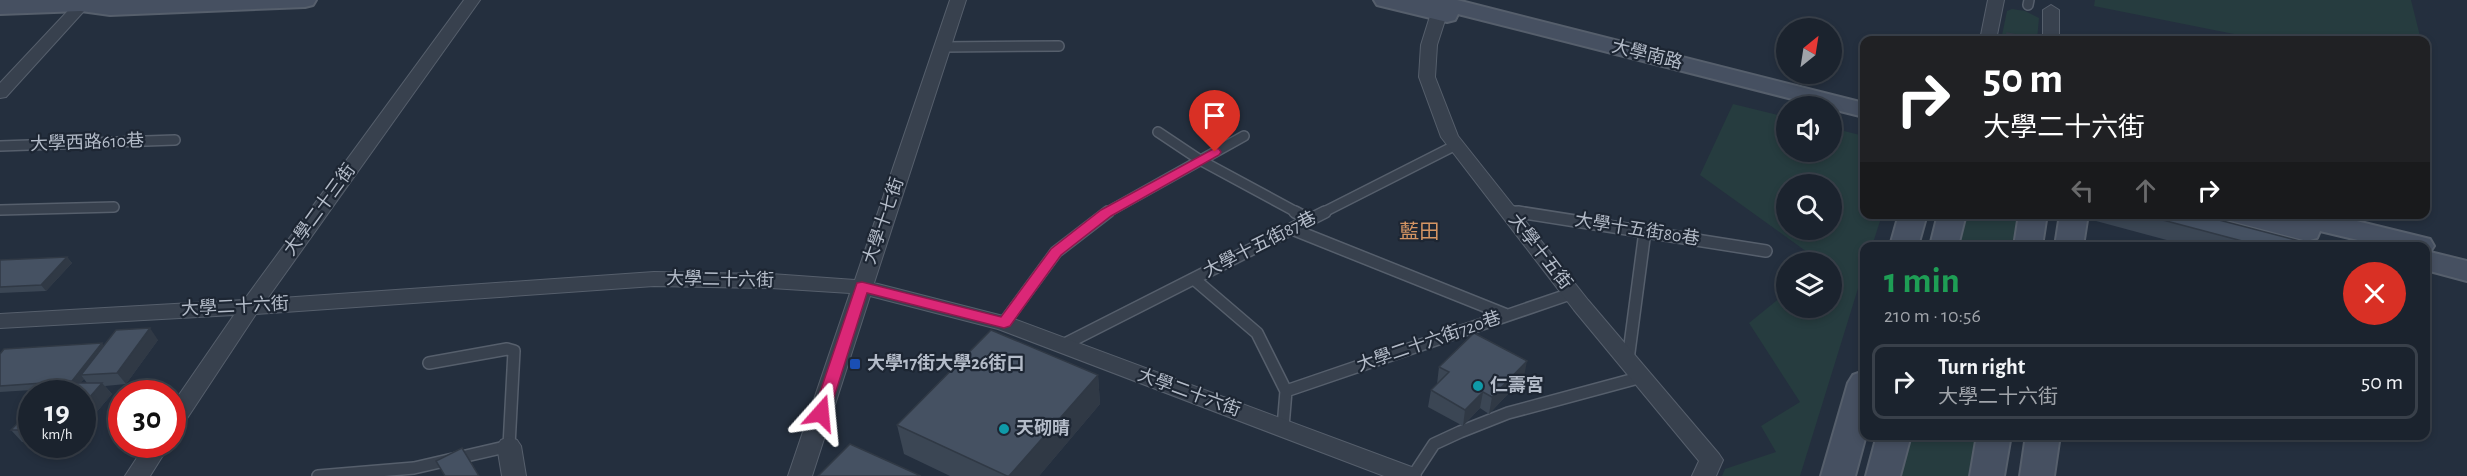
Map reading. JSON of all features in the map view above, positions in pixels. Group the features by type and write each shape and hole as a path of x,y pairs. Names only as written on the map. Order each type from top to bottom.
{"street":[{"path":"0,7 88,2 110,8 306,0"},
{"name":"大學二十三街","path":"186,402 250,307 472,0"},
{"name":"大學十七街","path":"800,476 958,0"},
{"name":"大學南路","path":"1385,0 1438,6 1860,109"},
{"path":"1989,36 1996,0"},
{"path":"0,93 88,2"},
{"name":"大學南路","path":"1438,6 1776,99"},
{"name":"大學十五街","path":"1438,6 1429,45 1427,77 1450,137 1573,293 1712,460 1704,476"},
{"path":"2051,10 2051,36"},
{"path":"1842,117 1860,122"},
{"path":"1905,242 1912,219"},
{"path":"1945,242 1951,219"},
{"path":"2029,242 2032,219"},
{"path":"2070,242 2072,219"},
{"path":"2257,219 2349,242"},
{"path":"2309,219 2404,242"},
{"path":"2430,248 2467,257"},
{"path":"2430,262 2467,271"},
{"name":"大學二十六街","path":"0,321 250,307 654,279 771,280 862,286 1004,323 1411,476"},
{"path":"1838,476 1860,397"},
{"path":"1883,476 1893,440"},
{"path":"1987,476 1993,440"},
{"path":"2037,476 2042,440"},
{"path":"509,446 514,476"},
{"path":"136,476 148,458"}],"lane":[{"path":"943,47 1059,46"},
{"path":"1158,132 1200,160 1310,220"},
{"path":"1004,323 1056,252 1106,213 1245,136"},
{"name":"大學西路610巷","path":"0,146 175,140"},
{"name":"大學十五街87巷","path":"1063,345 1456,145"},
{"path":"0,210 114,207"},
{"name":"大學十五街80巷","path":"1507,210 1767,251"},
{"path":"1292,229 1507,315"},
{"path":"1628,360 1645,231"},
{"path":"1194,279 1257,333 1286,391 1283,427"},
{"name":"大學二十六街720巷","path":"1286,391 1573,293"},
{"path":"318,476 414,468 509,446 514,351 507,349 429,363"},
{"path":"1411,476 1434,444 1460,432 1508,413 1642,377"}],"green space":[{"path":"2095,0 2411,0 2420,36 2244,36 2094,6"},
{"path":"2012,9 2025,11 2039,18 2037,36 2002,36 2007,11"},
{"path":"1733,104 1776,115 1776,162 1842,162 1842,130 1860,135 1860,219 1881,219 1873,242 1860,242 1860,282 1800,476 1722,476 1725,469 1776,452 1761,426 1800,402 1749,323 1776,301 1776,318 1842,318 1842,252 1807,252 1790,240 1842,240 1842,174 1776,174 1776,230 1700,175"},
{"path":"1959,219 2020,219 2016,242 1953,242"},
{"path":"1904,440 1977,440 1970,476 1894,476"}],"building":[{"path":"2007,33 2022,36 2007,36"},
{"path":"2159,219 2215,219 2304,242 2246,242"},
{"path":"67,257 41,285 0,287 0,260"},
{"path":"150,328 117,373 81,375 116,330"},
{"name":"天砌晴","path":"991,330 1098,375 1009,476 897,425"},
{"name":"仁壽宮","path":"1474,333 1527,361 1492,397 1483,392 1465,410 1431,390 1449,372 1439,367"},
{"path":"102,343 73,380 18,380 18,385 0,386 0,354 4,349"},
{"path":"18,423 18,430 11,430"},
{"path":"850,444 921,476 818,476"},
{"path":"462,448 479,476 445,476 436,461"}],"place":[{"name":"大學17街大學26街口","path":"855,364"},
{"name":"仁壽宮","path":"1478,386"},
{"name":"天砌晴","path":"1004,429"}],"district":[{"name":"藍田","path":"1419,232"}],"route":[{"path":"821,413 862,286 1004,323 1056,252 1106,213 1215,152"}]}
